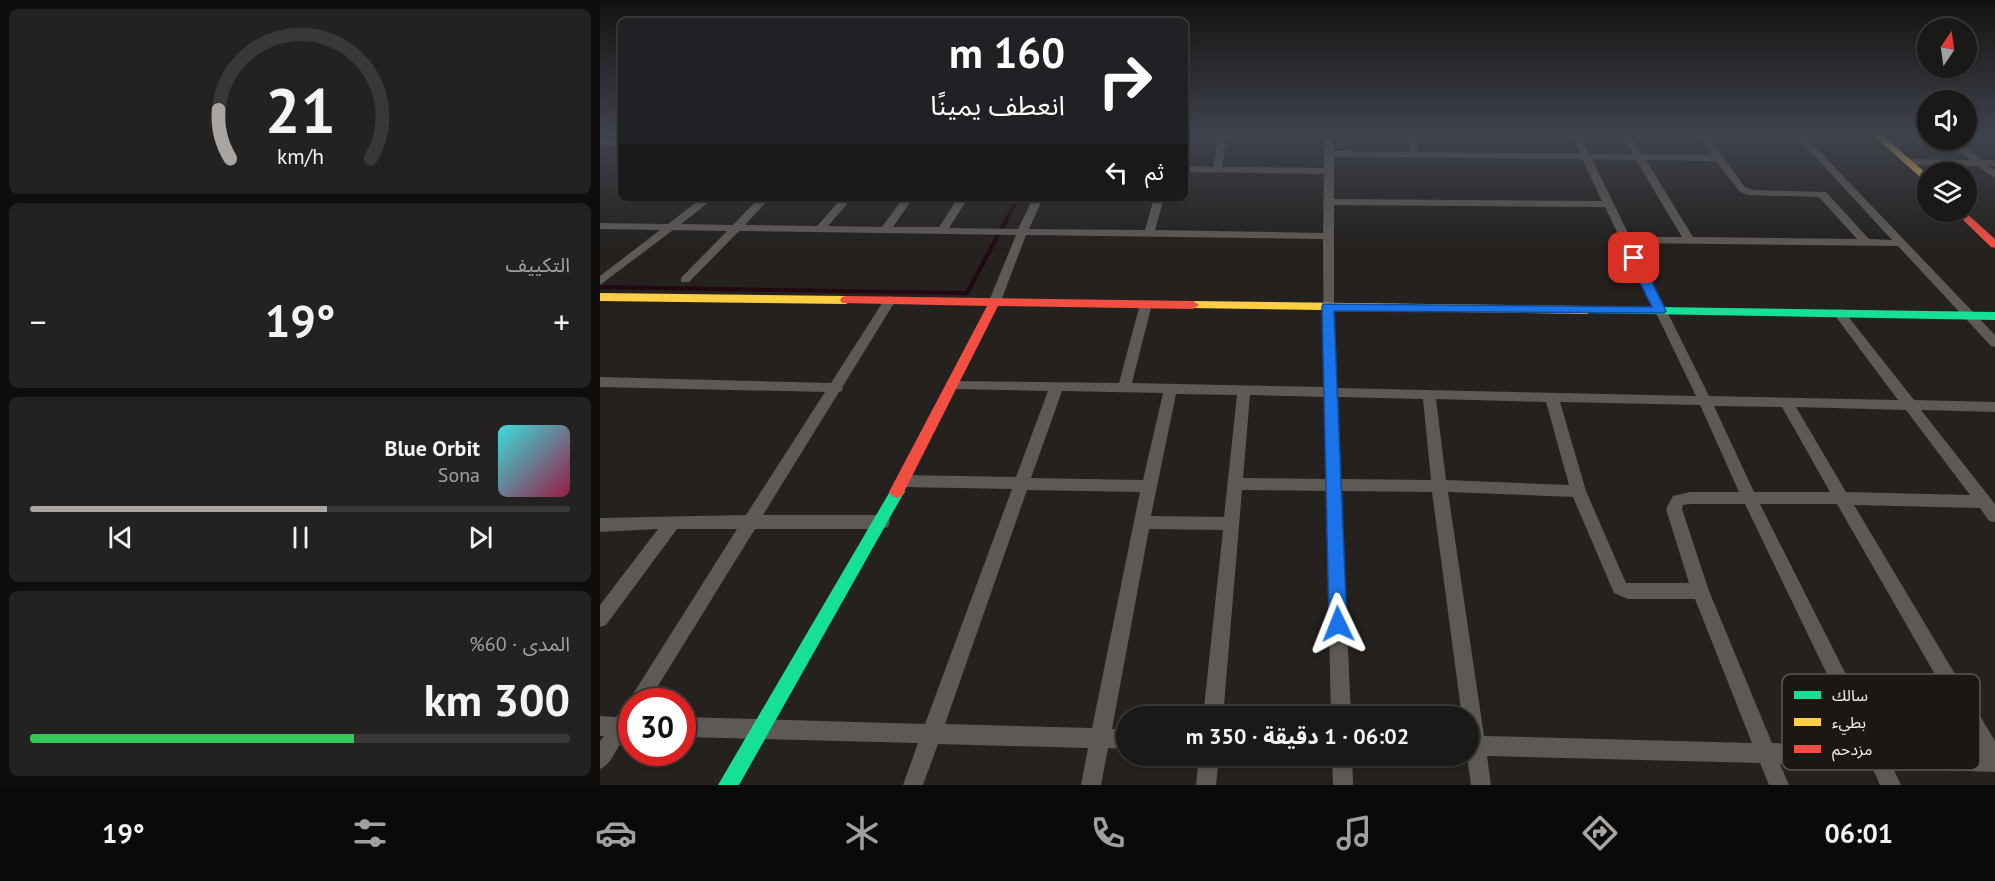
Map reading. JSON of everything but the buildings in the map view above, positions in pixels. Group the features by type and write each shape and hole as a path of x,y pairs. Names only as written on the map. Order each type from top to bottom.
{"main road":[{"path":"1971,222 1995,245"},
{"path":"600,297 1995,316"},
{"path":"728,785 882,522 995,301"}],"street":[{"path":"1329,172 1328,307 1341,706"},
{"path":"1593,172 1836,674"},
{"path":"1648,172 1690,241"},
{"path":"1730,172 1745,191 1824,195 1866,243"},
{"path":"1835,172 1995,343"},
{"path":"600,282 703,201"},
{"path":"685,280 762,201"},
{"path":"820,229 844,201"},
{"path":"885,230 906,201"},
{"path":"942,231 961,201"},
{"path":"995,301 1037,201"},
{"path":"1149,234 1158,201"},
{"path":"1329,202 1607,204"},
{"path":"600,226 1328,236"},
{"path":"1626,240 1902,243"},
{"path":"646,688 752,524 890,300"},
{"path":"1124,389 1146,304"},
{"path":"1839,313 1995,516"},
{"path":"600,382 837,388"},
{"path":"953,384 1989,407 1995,421"},
{"path":"913,785 1056,388"},
{"path":"1091,785 1170,390"},
{"path":"1214,706 1244,392"},
{"path":"1429,395 1466,706"},
{"path":"1552,398 1578,491 1620,588 1628,591 1700,591"},
{"path":"1786,403 1944,674"},
{"path":"903,481 1149,486"},
{"path":"1235,484 1439,486 1578,491"},
{"path":"1779,785 1700,591 1674,504 1678,500 1690,498 1749,497 1984,502"},
{"path":"600,525 673,522 752,524 882,522"},
{"path":"600,619 673,522"},
{"path":"1142,522 1231,524"},
{"path":"600,726 618,723"},
{"path":"696,728 1116,739"},
{"path":"600,759 618,735"},
{"path":"1980,736 1995,761"},
{"path":"1479,746 1782,754"},
{"path":"1980,761 1995,761"},
{"path":"1206,785 1208,766"},
{"path":"1342,766 1343,785"},
{"path":"1476,766 1481,785"},
{"path":"1884,770 1892,785"}],"waterway":[{"path":"600,287 967,293 1016,201"}],"traffic: fast":[{"path":"1587,310 1995,316"},
{"path":"728,785 897,492"}],"traffic: slow":[{"path":"600,297 846,300"},
{"path":"1193,305 1587,310"}],"traffic: jam":[{"path":"1971,222 1995,245"},
{"path":"846,300 1193,305"},
{"path":"897,492 995,301"}],"route":[{"path":"1338,624 1328,307 1659,311 1634,258"}]}
